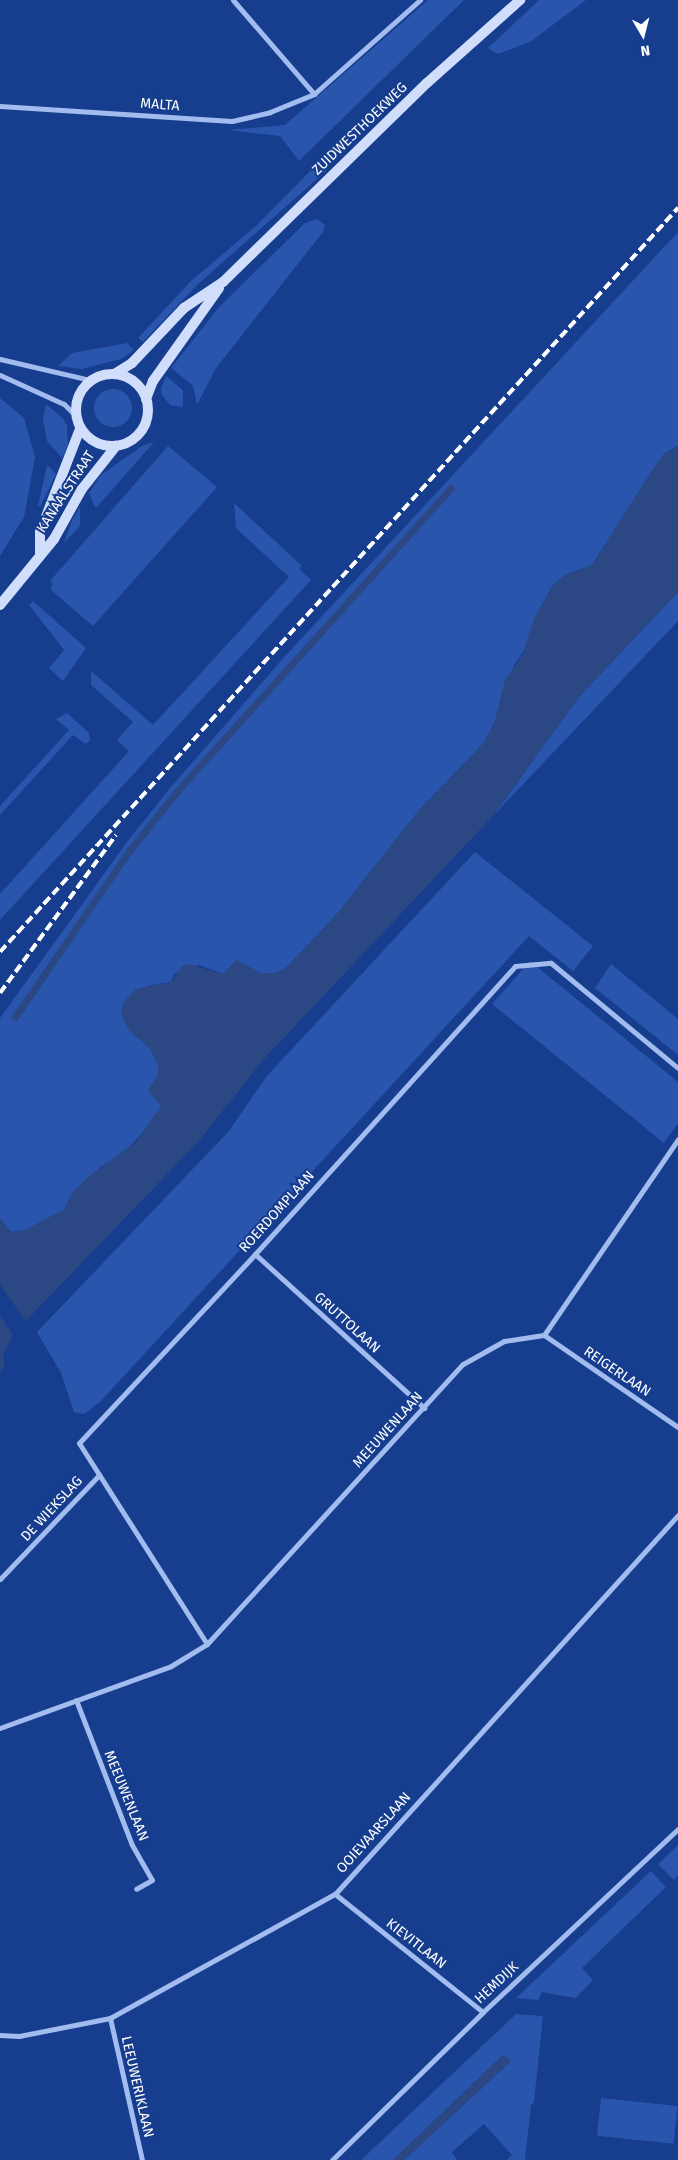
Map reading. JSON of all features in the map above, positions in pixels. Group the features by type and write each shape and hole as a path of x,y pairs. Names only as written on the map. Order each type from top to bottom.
{"main road":[{"name":"ZUIDWESTHOEKWEG","path":"146,398 153,381 223,282 427,83 520,0"},
{"name":"ZUIDWESTHOEKWEG","path":"116,373 132,363 184,308 223,282"},
{"path":"116,373 129,377 142,388 146,398 147,422 141,432 132,440 116,446 99,444 80,429 76,416 81,390 90,380 102,374 116,373"},
{"name":"KANAALSTRAAT","path":"40,553 40,532 80,429"},
{"name":"KANAALSTRAAT","path":"0,605 40,553 54,539 78,495 105,456 116,446"}],"street":[{"path":"233,0 314,94"},
{"name":"MALTA","path":"0,106 232,121 270,112 314,94 420,0"},
{"path":"0,359 90,380"},
{"path":"0,374 64,404 76,416"},
{"name":"ROERDOMPLAAN","path":"207,1644 79,1442 255,1254 514,966 551,963 678,1068"},
{"path":"544,1335 678,1139"},
{"name":"GRUTTOLAAN","path":"255,1254 424,1408"},
{"name":"MEEUWENLAAN","path":"0,1728 171,1666 207,1644 463,1364 504,1341 544,1335"},
{"name":"REIGERLAAN","path":"544,1335 678,1427"},
{"name":"DE WIEKSLAG","path":"0,1580 99,1475"},
{"name":"OOIEVAARSLAAN","path":"0,2035 19,2036 110,2018 335,1894 678,1515"},
{"name":"MEEUWENLAAN","path":"76,1700 132,1846 152,1880 136,1889"},
{"name":"HEMDIJK","path":"334,2159 483,2012 678,1829"},
{"name":"KIEVITLAAN","path":"335,1894 483,2012"},
{"name":"LEEUWERIKLAAN","path":"110,2018 142,2160"}],"shaded area":[{"path":"428,0 464,0 299,161 280,136 228,130 285,125"},
{"path":"539,0 586,0 530,42 498,54 488,48"},
{"path":"319,162 326,171 197,285 143,342 138,338 191,281 257,225"},
{"path":"317,219 325,225 323,232 216,368 197,405 193,386 171,368 219,307 305,223"},
{"path":"678,232 678,445 664,454 592,565 565,575 553,585 534,619 529,643 514,665 494,724 483,744 419,810 338,913 285,969 276,973 260,973 237,960 223,974 199,965 175,973 171,982 147,986 127,1028 151,1049 158,1065 158,1075 148,1090 161,1106 155,1119 123,1154 102,1166 73,1192 64,1210 25,1230 11,1232 0,1219 0,1018 127,842 170,788 287,654"},
{"path":"127,343 134,350 121,359 82,369 58,366 72,353"},
{"path":"166,376 183,390 183,407 170,405 162,395 161,388"},
{"path":"113,389 126,395 132,408 126,421 113,427 100,421 94,408 100,395"},
{"path":"0,398 24,418 35,457 24,517 0,556"},
{"path":"46,404 63,418 67,426 68,445 62,458 47,441 43,419"},
{"path":"154,442 95,507 89,493 101,475 142,446"},
{"path":"678,445 678,592 578,698 493,816 263,1060 199,1141 26,1321 0,1285 0,1219 11,1232 25,1230 64,1210 73,1192 88,1177 136,1142 161,1106 148,1090 158,1075 158,1065 150,1049 127,1028 121,1012 123,1002 136,989 171,982 182,966 189,964 223,974 237,960 260,973 276,973 285,969 338,913 419,810 483,744 494,724 505,680 522,655 534,619 553,585 565,575 592,565 664,454"},
{"path":"168,446 217,487 93,626 50,589 53,584 50,581"},
{"path":"47,465 56,474 40,507 38,506"},
{"path":"234,503 302,566 299,569 311,580 0,920 0,894 129,751 117,740 133,722 91,685 91,671 153,725 289,577 236,528"},
{"path":"80,507 80,526 64,543 72,520"},
{"path":"678,592 678,621 493,816 578,698"},
{"path":"33,601 86,648 63,681 49,668 64,650 29,605"},
{"path":"67,713 89,733 90,740 86,744 73,735 0,815 0,806 69,730 56,719"},
{"path":"475,852 593,946 573,971 529,936 100,1402 84,1414 74,1412 61,1373 37,1332 229,1131 266,1077"},
{"path":"530,961 678,1082 678,1123 664,1143 492,1004"},
{"path":"611,964 678,1019 678,1055 595,988"},
{"path":"0,1316 13,1335 3,1356 5,1367 0,1372"},
{"path":"678,1845 678,1876 674,1880 658,1864"},
{"path":"651,1871 666,1887 582,1968 593,1980 576,1998 542,1992 538,2000 516,1998"},
{"path":"516,2014 543,2016 534,2102 531,2105 525,2160 507,2160 512,2155 484,2124 452,2152 457,2160 404,2160 510,2062 503,2055 393,2160 361,2160"},
{"path":"503,2055 511,2061 404,2160 393,2160"},
{"path":"601,2098 678,2106 674,2144 597,2136"}],"waterway":[{"path":"15,1017 129,851 178,790 451,488"}],"railway":[{"path":"0,952 678,208"},
{"path":"0,993 116,835"}]}
